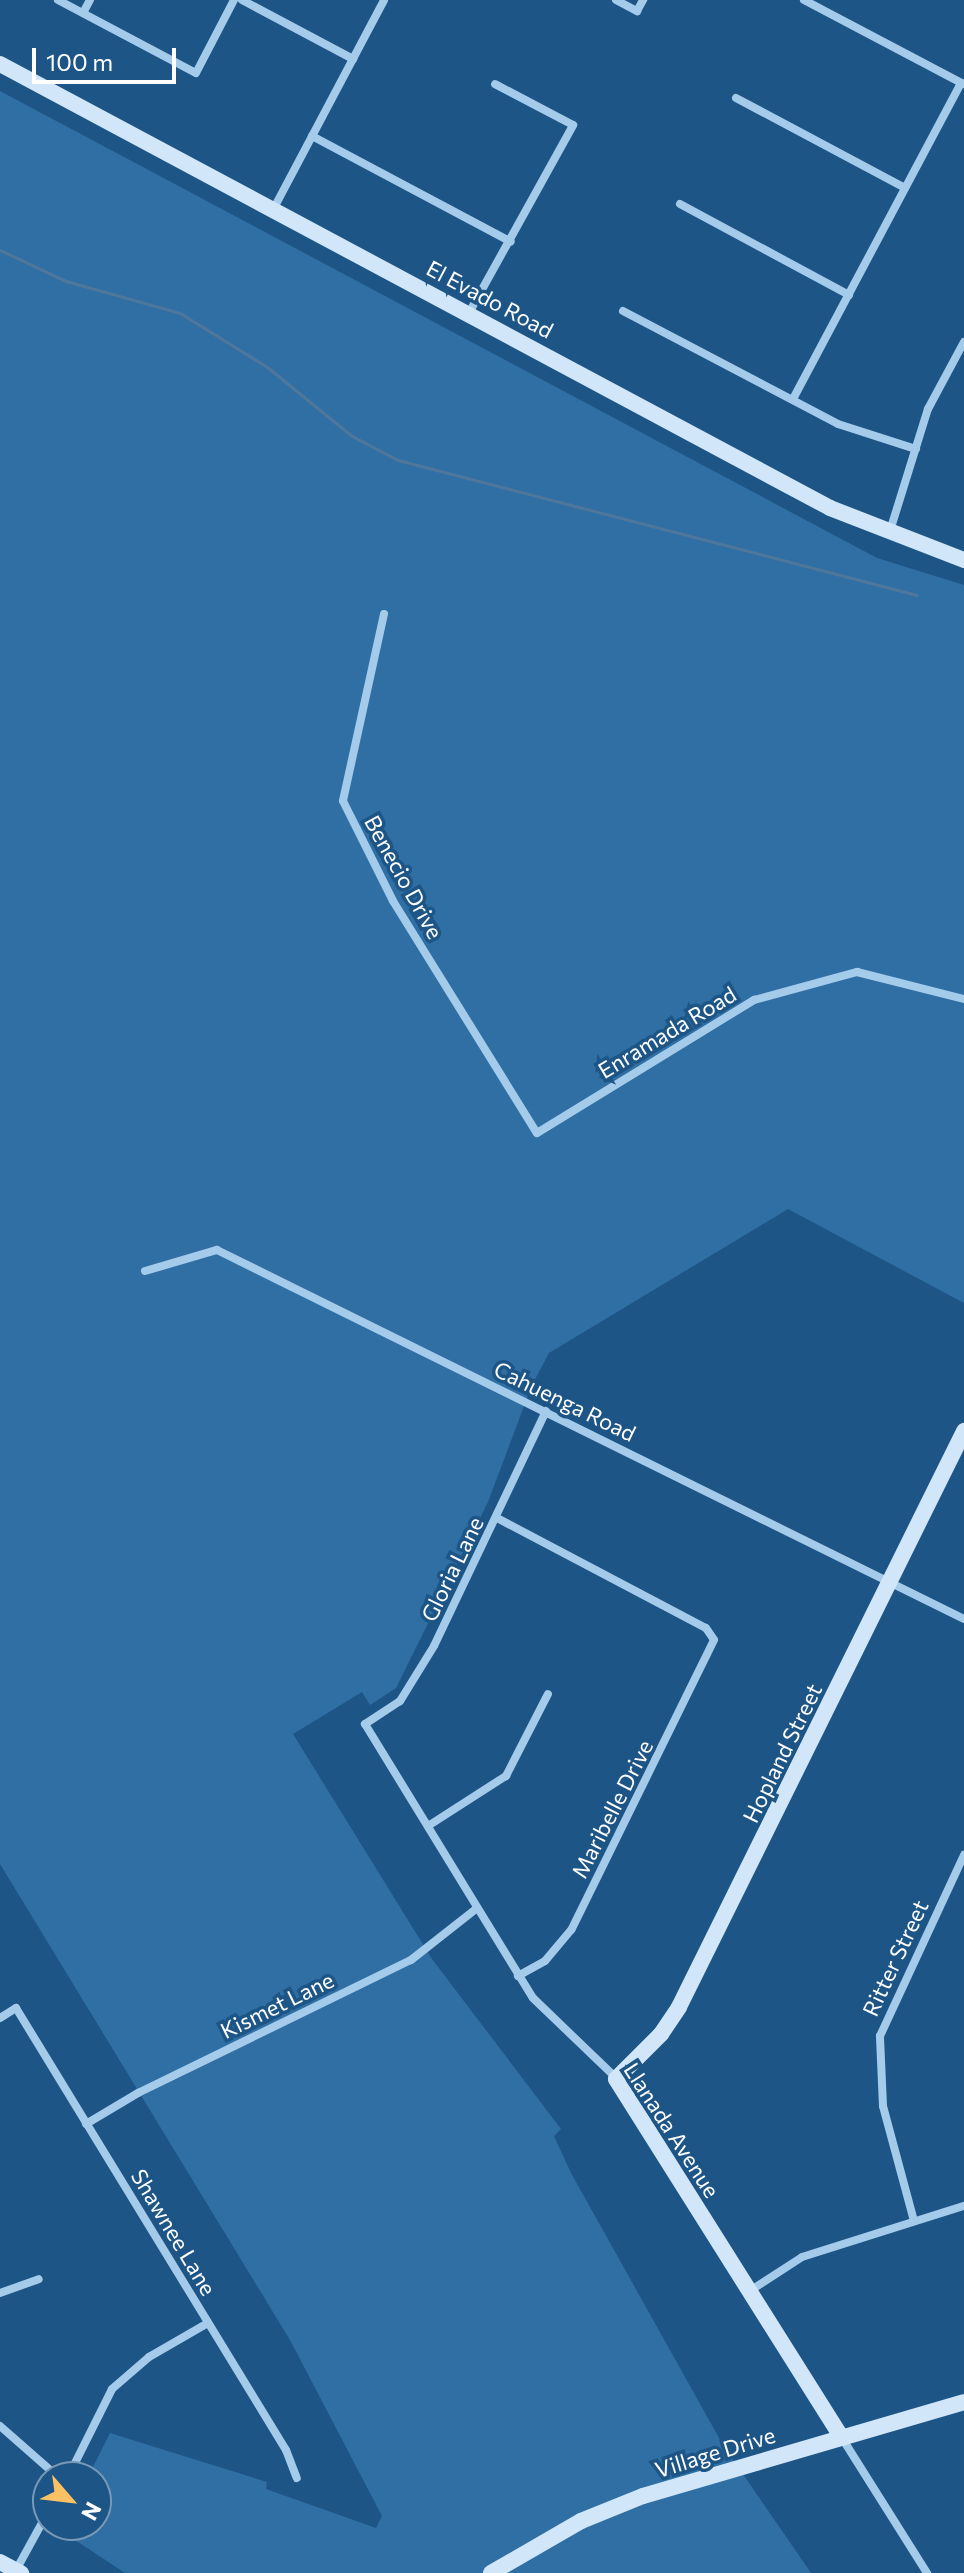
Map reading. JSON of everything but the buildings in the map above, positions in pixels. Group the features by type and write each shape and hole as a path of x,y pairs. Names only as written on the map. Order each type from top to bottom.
{"street":[{"path":"58,0 196,73 234,0"},
{"path":"83,13 90,0"},
{"path":"242,0 353,59"},
{"path":"274,208 384,0"},
{"path":"616,0 637,11 643,0"},
{"path":"793,399 963,84 804,0"},
{"name":"El Evado Road","path":"0,64 889,535 964,560"},
{"path":"469,313 573,125 495,84"},
{"path":"736,98 905,188"},
{"path":"312,136 511,242"},
{"path":"680,204 849,295"},
{"path":"623,311 853,431 916,449"},
{"path":"889,535 928,409 964,342"},
{"name":"Benecio Drive","path":"384,614 343,801 393,901 537,1133"},
{"name":"Enramada Road","path":"537,1133 754,1000 857,972 964,999"},
{"name":"Cahuenga Road","path":"145,1271 217,1250 964,1619"},
{"name":"Gloria Lane","path":"365,1724 400,1701 412,1683 497,1518 546,1411"},
{"name":"Hopland Street","path":"616,2079 661,2034 679,2007 892,1582 964,1431"},
{"name":"Maribelle Drive","path":"497,1518 706,1628 714,1640 571,1930 545,1961 518,1976"},
{"path":"428,1826 506,1776 548,1694"},
{"name":"Llanada Avenue","path":"365,1724 533,1998 616,2079 927,2573"},
{"name":"Ritter Street","path":"914,2221 883,2106 880,2036 964,1855"},
{"name":"Kismet Lane","path":"86,2124 138,2093 411,1960 477,1908"},
{"name":"Shawnee Lane","path":"0,2018 16,2008 208,2323 297,2478"},
{"path":"748,2292 802,2257 964,2206"},
{"path":"0,2293 39,2279"},
{"path":"76,2461 112,2389 149,2357 208,2323"},
{"name":"Village Drive","path":"491,2573 608,2510 964,2402"},
{"path":"0,2426 40,2461"},
{"path":"0,2562 17,2572 33,2541"}],"shaded area":[{"path":"0,91 877,558 964,585 964,1303 788,1209 549,1353 532,1385 488,1502 396,1688 370,1705 362,1692 293,1734 432,1959 561,2129 554,2136 571,2173 723,2445 811,2573 125,2573 77,2541 112,2541 112,2461 96,2461 110,2433 267,2482 266,2489 376,2528 382,2516 290,2340 0,1864"}],"waterway":[{"path":"0,250 66,281 180,313 267,367 352,436 398,460 917,595"}]}
